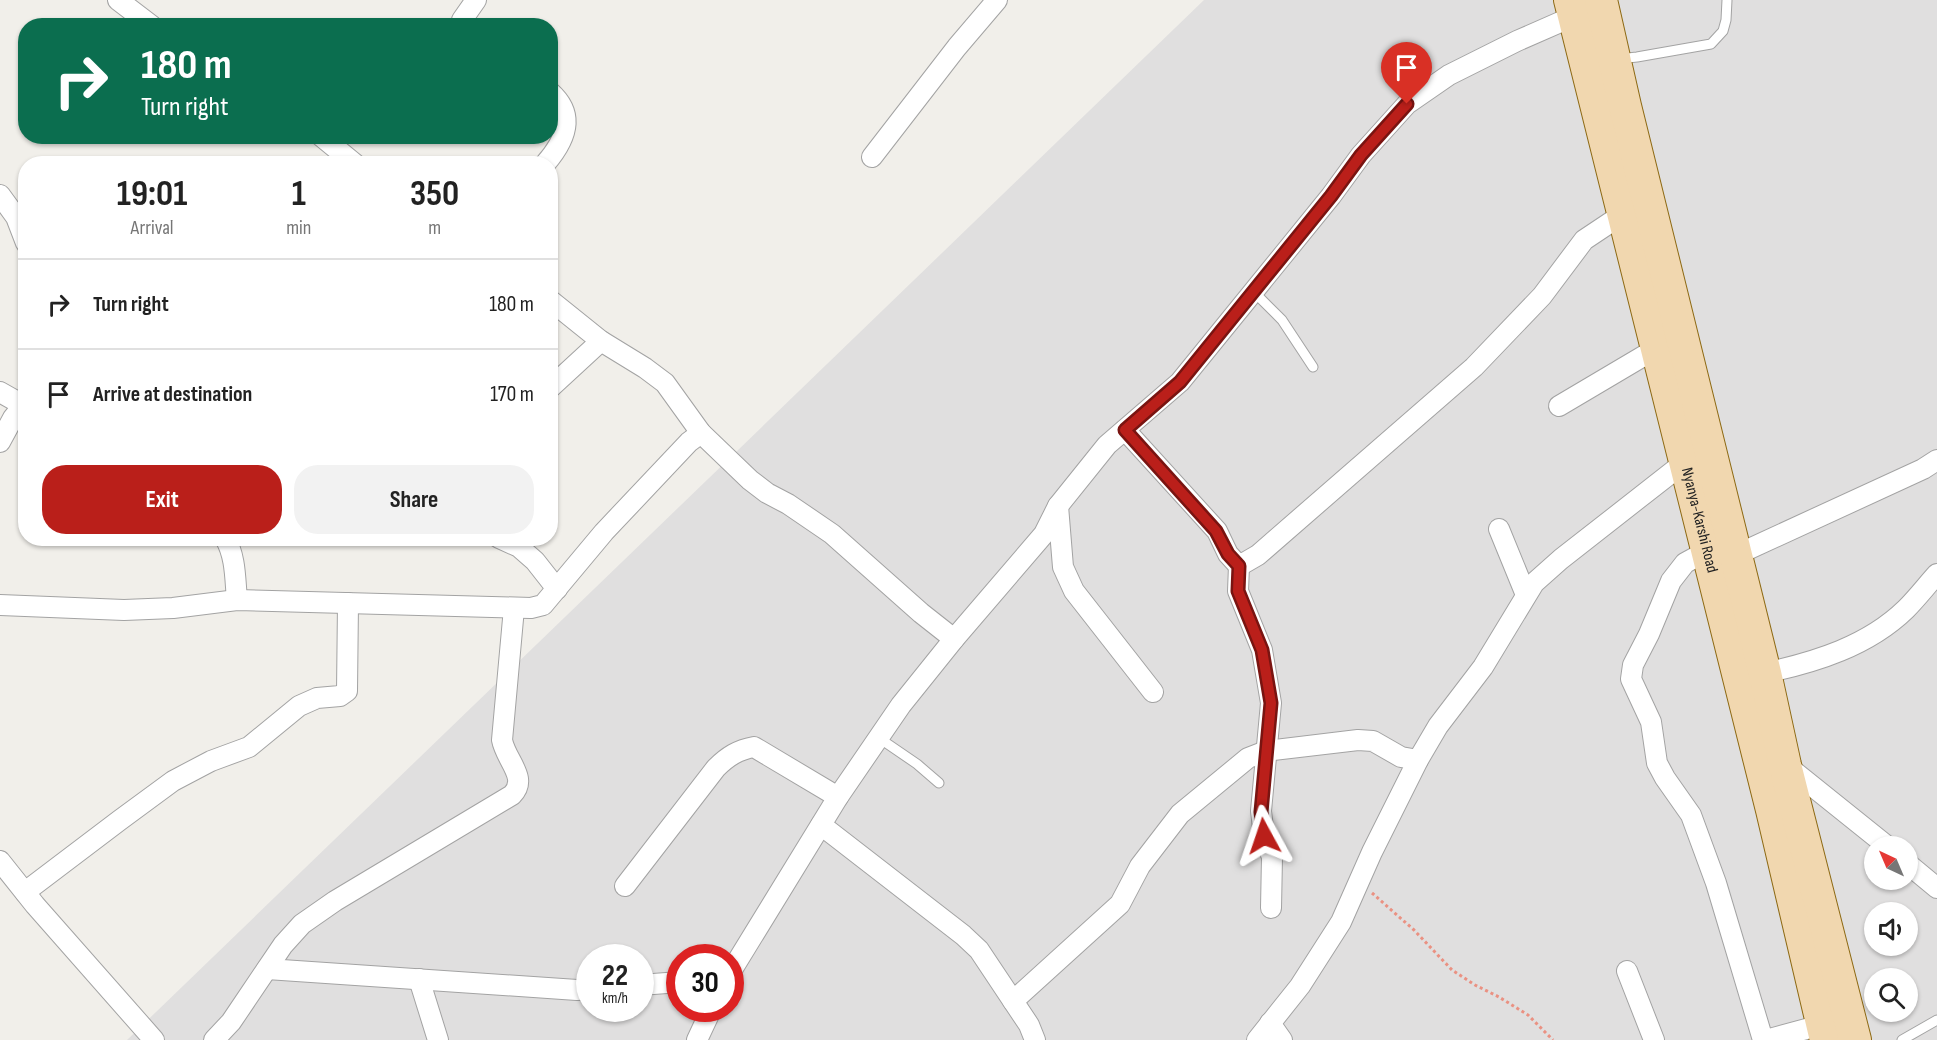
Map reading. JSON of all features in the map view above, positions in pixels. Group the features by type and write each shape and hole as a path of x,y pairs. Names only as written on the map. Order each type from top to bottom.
{"main road":[{"name":"Nyanya-Karshi Road","path":"1601,0 1722,553 1838,1030"},
{"name":"Nyanya-Karshi Road","path":"1572,8 1685,462 1722,553 1765,673 1838,1030"}],"street":[{"path":"118,0 142,18"},
{"path":"463,18 476,0"},
{"path":"872,157 957,47 998,0"},
{"path":"744,950 838,797 901,705 1044,534 1058,506 1107,445 1180,382 1331,196 1361,155 1407,104 1449,75 1572,8"},
{"path":"552,156 566,132 566,115 558,102"},
{"path":"330,144 345,156"},
{"path":"0,195 18,222"},
{"path":"1239,566 1258,555 1474,367 1542,297 1584,240 1623,214"},
{"path":"558,306 602,341 665,383 701,433 750,480 832,534 921,613 954,639"},
{"path":"558,381 602,341"},
{"path":"1559,406 1657,348"},
{"path":"0,392 18,401"},
{"path":"0,442 18,412"},
{"path":"1125,430 1216,531 1228,554 1239,566 1238,591 1262,650 1271,703 1261,812 1264,836 1272,857 1271,908"},
{"path":"0,605 124,610 173,608 237,600 531,608 543,605 604,532 689,442 701,433"},
{"path":"1838,1030 1764,1040 1716,883 1695,825 1691,815 1657,763 1651,722 1631,679 1633,664 1649,634 1671,581 1685,563 1722,553 1937,460"},
{"path":"1257,1040 1300,986 1341,922 1372,852 1418,760 1438,726 1483,667 1534,583 1685,462"},
{"path":"1058,506 1063,567 1074,591 1153,692"},
{"path":"1499,529 1526,595"},
{"path":"230,546 234,562 237,600"},
{"path":"517,546 535,561 557,589"},
{"path":"1765,673 1813,661 1865,639 1906,609 1937,574"},
{"path":"25,892 173,781 211,761 249,747 299,706 317,698 340,696 347,691 348,603"},
{"path":"214,1040 231,1022 283,945 302,924 335,901 519,789 520,779 504,751 502,740 514,608"},
{"path":"1013,1001 1120,904 1140,866 1180,814 1248,758 1266,751 1358,740 1373,741 1401,757 1418,760"},
{"path":"625,886 716,768 727,757 741,749 754,747 838,797"},
{"path":"1785,765 1874,836"},
{"path":"821,825 963,935 979,950 1029,1025 1035,1040"},
{"path":"0,861 147,1037"},
{"path":"1918,872 1937,888"},
{"path":"267,969 576,990"},
{"path":"1627,971 1654,1040"},
{"path":"419,979 438,1040"},
{"path":"697,1040 705,1022"},
{"path":"1270,1023 1282,1040"}],"lane":[{"path":"1613,51 1628,57 1637,57 1711,44 1723,31 1727,0"},
{"path":"1253,291 1282,320 1313,367"},
{"path":"879,738 917,764 939,783"},
{"path":"1902,1040 1937,1020"}],"path":[{"path":"1360,882 1414,930 1452,970 1475,986 1499,997 1528,1015 1553,1040"}],"shaded area":[{"path":"1204,0 1937,0 1937,1040 127,1040"}],"route":[{"path":"1264,836 1261,812 1271,703 1262,650 1238,591 1239,566 1228,554 1216,531 1125,430 1180,382 1331,196 1361,155 1407,104"}]}
